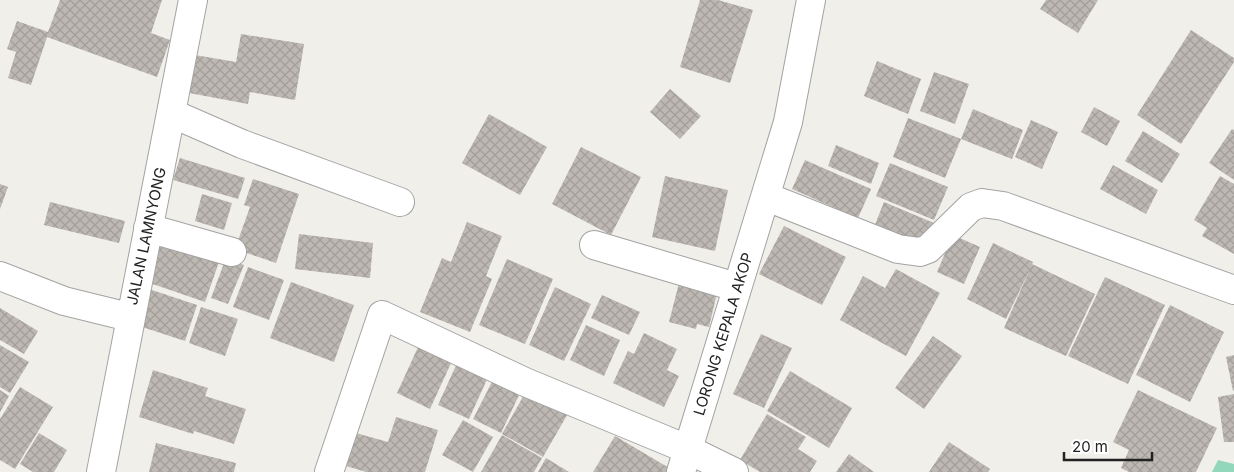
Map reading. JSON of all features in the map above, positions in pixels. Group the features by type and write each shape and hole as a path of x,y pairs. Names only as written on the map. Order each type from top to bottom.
{"street":[{"name":"JALAN LAMNYONG","path":"101,472 193,0"},
{"name":"LORONG KEPALA AKOP","path":"684,461 736,287 767,197 788,122 811,0"},
{"path":"171,113 242,144 400,202"},
{"path":"767,197 898,249 920,252 928,248 971,206 982,203 1003,206 1232,286"},
{"path":"148,228 232,252"},
{"path":"594,245 736,287"},
{"path":"0,276 64,301 130,317"},
{"path":"332,471 382,315 525,382 684,461 734,472"}],"green space":[{"path":"1218,460 1234,464 1234,472 1212,472"}],"building":[{"path":"60,0 162,0 151,33 170,40 157,77 47,37 31,85 8,78 16,52 7,49 17,21 48,32"},
{"path":"700,0 718,0 753,10 730,83 680,67"},
{"path":"1046,0 1098,0 1078,33 1040,9"},
{"path":"1191,30 1234,58 1234,62 1181,144 1137,115"},
{"path":"241,34 304,44 295,100 250,92 248,104 189,93 195,55 236,62"},
{"path":"877,61 921,79 908,114 864,96"},
{"path":"934,72 969,84 955,124 920,111"},
{"path":"670,89 701,116 680,139 650,112"},
{"path":"1094,107 1120,121 1107,146 1081,132"},
{"path":"973,109 1023,130 1012,159 961,139"},
{"path":"489,114 547,147 520,195 462,163"},
{"path":"908,118 961,139 945,178 893,157"},
{"path":"1031,120 1058,132 1042,169 1015,157"},
{"path":"1232,129 1234,130 1234,180 1209,163"},
{"path":"1143,131 1180,154 1162,183 1125,161"},
{"path":"836,145 879,163 871,184 828,166"},
{"path":"581,147 641,177 611,235 552,204"},
{"path":"180,158 245,178 238,199 173,180"},
{"path":"805,160 871,189 858,218 792,189"},
{"path":"890,163 948,187 934,220 876,196"},
{"path":"1113,165 1158,190 1146,214 1100,189"},
{"path":"665,176 728,190 715,251 652,237"},
{"path":"1220,176 1234,184 1234,254 1202,236 1207,228 1194,220"},
{"path":"253,179 299,194 276,263 235,249 250,207 244,205"},
{"path":"0,184 8,187 0,209"},
{"path":"202,194 232,203 224,230 195,221"},
{"path":"50,202 125,221 119,243 44,225"},
{"path":"884,202 934,223 923,248 874,227"},
{"path":"467,222 502,236 486,276 492,279 470,332 420,312 442,258 451,262"},
{"path":"784,226 846,257 822,305 759,274"},
{"path":"299,234 373,243 370,278 295,269"},
{"path":"953,235 980,247 964,284 937,272"},
{"path":"155,240 219,262 205,302 141,280"},
{"path":"993,243 1095,294 1066,356 1004,328 1030,269 1006,319 967,299"},
{"path":"226,258 244,265 228,304 211,298"},
{"path":"507,259 553,279 525,344 479,325"},
{"path":"248,267 284,280 269,320 233,307"},
{"path":"896,269 940,293 906,356 840,320 863,276 885,288"},
{"path":"1105,277 1165,305 1128,384 1068,356"},
{"path":"291,282 354,305 334,362 270,338"},
{"path":"679,283 717,293 709,327 697,324 696,329 669,322"},
{"path":"555,287 591,304 564,361 529,345"},
{"path":"146,288 197,305 185,341 133,324"},
{"path":"602,295 640,312 629,335 591,318"},
{"path":"1170,305 1224,332 1190,402 1136,375"},
{"path":"201,307 238,319 225,356 189,343"},
{"path":"0,308 38,331 24,354 0,340"},
{"path":"586,325 620,340 604,376 570,360"},
{"path":"644,333 677,349 667,370 679,376 664,407 613,383 628,351 634,354"},
{"path":"761,334 792,348 764,408 733,394"},
{"path":"933,336 962,356 924,409 895,388"},
{"path":"0,345 29,362 10,393 0,387"},
{"path":"419,345 452,361 430,409 397,393"},
{"path":"1234,355 1234,390 1233,391 1226,357"},
{"path":"458,361 489,375 469,419 438,405"},
{"path":"153,370 208,388 205,396 246,409 234,444 194,431 193,434 139,417"},
{"path":"790,371 852,408 829,448 767,411"},
{"path":"496,374 523,387 501,433 473,419"},
{"path":"529,386 570,410 543,457 502,434"},
{"path":"20,387 53,407 15,469 0,460 0,419"},
{"path":"0,390 9,396 0,412"},
{"path":"1138,390 1217,428 1196,472 1129,472 1121,468 1129,450 1113,442"},
{"path":"1234,394 1234,442 1224,442 1218,397"},
{"path":"767,414 806,437 798,449 817,461 810,472 760,472 740,460"},
{"path":"396,417 438,430 425,472 366,472 346,466 356,433 388,442"},
{"path":"463,420 493,437 473,472 442,455"},
{"path":"39,433 67,450 54,472 33,472 20,464"},
{"path":"502,435 542,458 534,472 481,472"},
{"path":"615,436 676,472 593,472"},
{"path":"949,442 990,469 988,472 929,472"},
{"path":"156,443 236,463 234,472 149,472"},
{"path":"849,454 874,472 836,472"},
{"path":"546,458 569,472 538,472"}]}
